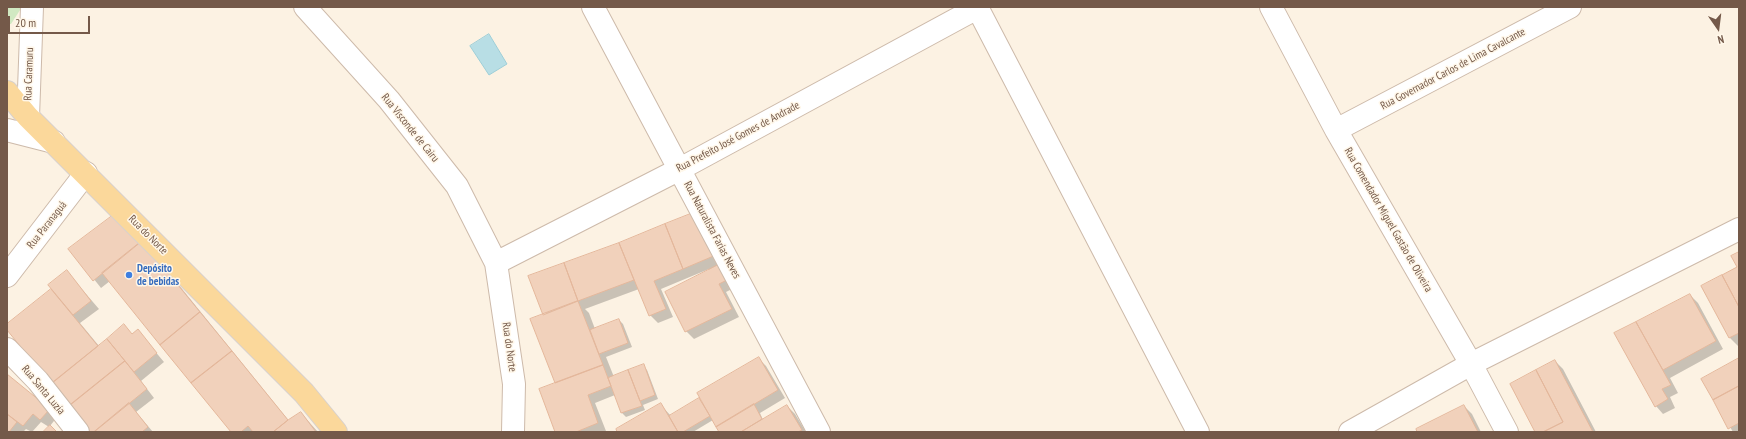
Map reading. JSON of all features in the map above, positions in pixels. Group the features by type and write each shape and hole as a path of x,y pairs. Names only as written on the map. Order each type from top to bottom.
{"main road":[{"name":"Rua do Norte","path":"7,92 28,117 86,173 304,393 336,432"}],"street":[{"name":"Rua Caramuru","path":"28,117 32,7"},
{"name":"Rua Visconde de Cairu","path":"305,7 389,100 457,186 496,263"},
{"name":"Rua Naturalista Farias Neves","path":"593,7 680,168 819,432"},
{"name":"Rua Prefeito José Gomes de Andrade","path":"496,263 680,168 978,7"},
{"path":"978,7 1198,432"},
{"name":"Rua Comendador Miguel Gastão de Oliveira","path":"1271,7 1336,130 1471,364 1507,432"},
{"name":"Rua Governador Carlos de Lima Cavalcante","path":"1336,130 1570,7"},
{"path":"7,130 54,142"},
{"name":"Rua Paranaguá","path":"7,276 86,173"},
{"path":"1350,432 1471,364 1739,229"},
{"name":"Rua do Norte","path":"496,263 514,384 513,432"},
{"name":"Rua Santa Luzia","path":"7,349 38,381 78,432"}],"green space":[{"path":"7,7 22,7 11,24 7,24"}],"water":[{"path":"489,34 507,64 489,75 470,46"}],"building":[{"path":"698,211 716,255 683,269 665,224"},
{"path":"112,216 142,241 93,281 68,249"},
{"path":"665,224 683,269 654,281 666,309 649,316 619,243"},
{"path":"142,241 200,312 160,345 102,273"},
{"path":"619,243 634,280 578,301 564,263"},
{"path":"1739,252 1739,307 1722,275 1737,267 1731,256"},
{"path":"564,263 578,301 543,315 528,276"},
{"path":"720,264 727,280 719,284 732,309 685,332 665,292"},
{"path":"67,270 91,301 73,315 48,285"},
{"path":"1722,275 1739,307 1739,333 1729,338 1701,286"},
{"path":"51,289 98,346 51,384 7,330 7,324"},
{"path":"1690,294 1716,341 1663,370 1636,322"},
{"path":"578,301 603,365 555,383 530,319"},
{"path":"200,312 232,351 191,383 160,345"},
{"path":"619,319 628,343 599,354 590,330"},
{"path":"1636,322 1671,385 1662,389 1668,399 1655,407 1614,333"},
{"path":"124,324 132,334 138,329 157,353 134,372 107,339"},
{"path":"107,339 125,361 69,406 51,384"},
{"path":"232,351 288,420 273,432 253,432 248,426 241,432 231,432 191,383"},
{"path":"759,357 778,390 716,427 697,393"},
{"path":"1739,358 1739,386 1713,400 1701,379"},
{"path":"1555,360 1593,432 1543,432 1563,422 1536,370"},
{"path":"125,361 147,389 94,432 90,432 69,406"},
{"path":"644,364 655,395 640,401 628,370"},
{"path":"603,365 611,386 588,395 598,423 576,432 555,432 539,389"},
{"path":"628,370 642,406 621,413 608,378"},
{"path":"1536,370 1563,422 1543,432 1535,432 1510,384"},
{"path":"7,374 50,409 40,420 33,414 23,426 7,414"},
{"path":"1739,386 1739,423 1728,429 1713,400"},
{"path":"699,398 710,416 683,432 678,432 669,416"},
{"path":"129,403 148,427 142,432 94,432"},
{"path":"661,403 678,432 617,432 616,429"},
{"path":"754,404 762,419 741,432 719,432 716,427"},
{"path":"787,405 802,430 798,432 741,432"},
{"path":"1464,405 1478,432 1417,432 1416,429"},
{"path":"301,412 316,432 273,432 288,420"},
{"path":"7,414 17,422 9,432 7,432"},
{"path":"50,425 57,432 43,432"}],"place":[{"name":"Depósito de bebidas","path":"129,275"}]}
